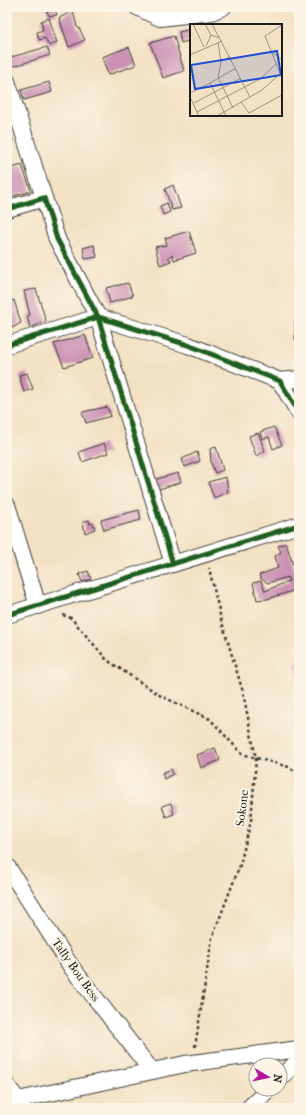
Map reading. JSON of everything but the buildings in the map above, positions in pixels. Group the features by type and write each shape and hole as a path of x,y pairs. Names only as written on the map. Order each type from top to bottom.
{"street":[{"path":"137,7 160,18 211,12 223,7"},
{"path":"7,81 57,239 98,317 174,564"},
{"path":"7,209 44,198"},
{"path":"7,345 98,317 188,345 280,381 299,379"},
{"path":"280,381 299,413"},
{"path":"7,505 38,606"},
{"path":"7,615 299,525"},
{"name":"Tally Bou Bess","path":"7,866 72,968 151,1070"},
{"path":"7,1086 16,1104 151,1070 299,1049"},
{"path":"288,1070 299,1060"},
{"path":"249,1108 261,1097"}],"path":[{"path":"38,606 71,618 107,660 161,696 210,719 242,754 289,767 299,774"}],"cycle path":[{"path":"7,209 44,198 57,239 98,317 173,564"},
{"path":"7,345 98,317 188,345 280,381 299,413"},
{"path":"7,615 299,525"}]}
